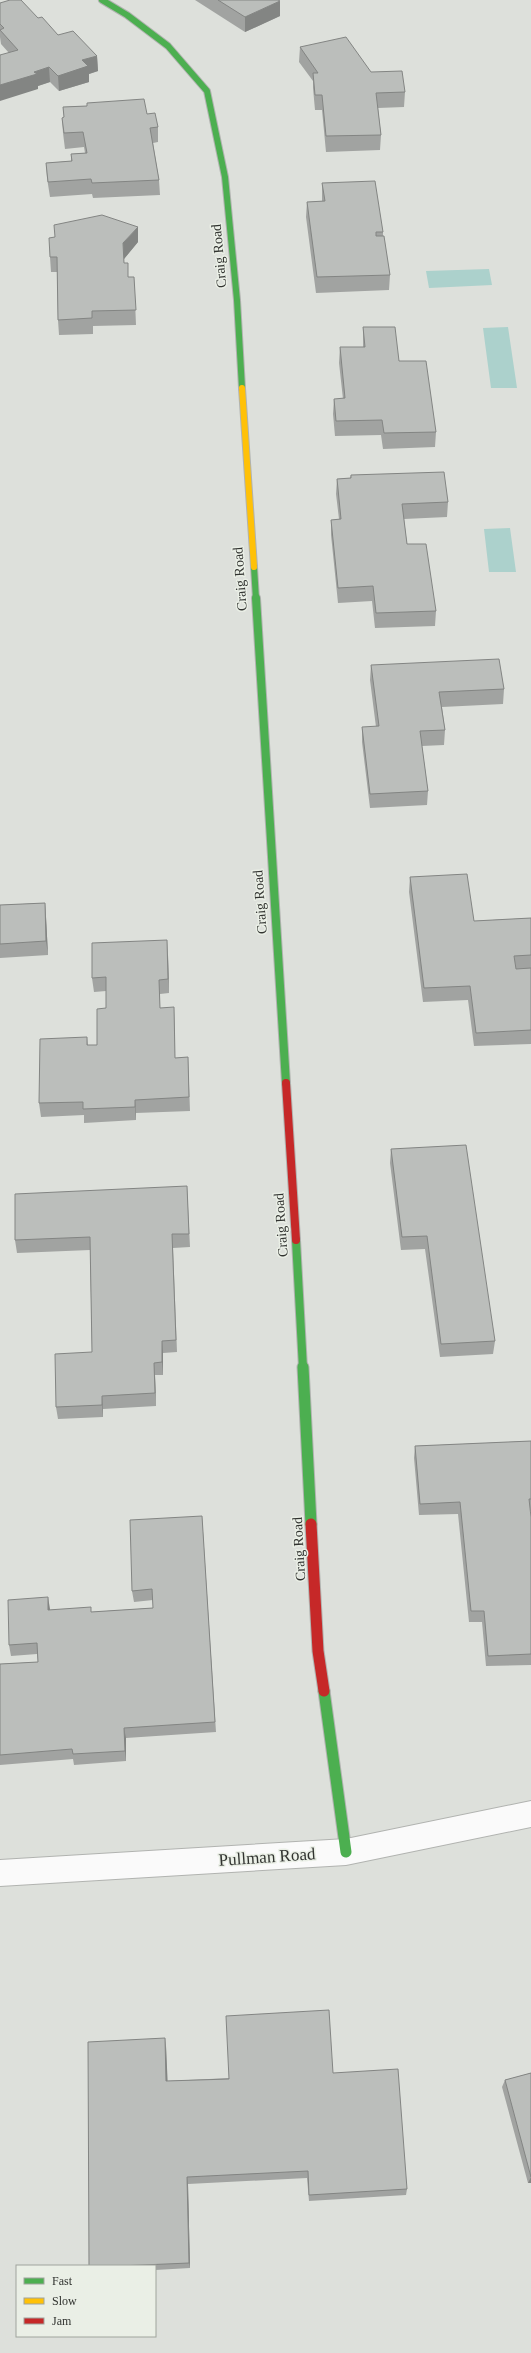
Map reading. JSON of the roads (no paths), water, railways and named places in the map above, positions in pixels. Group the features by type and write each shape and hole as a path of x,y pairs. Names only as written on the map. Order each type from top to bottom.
{"street":[{"name":"Craig Road","path":"102,0 127,15 168,46 207,91 225,177 238,315 298,1274 318,1651 346,1852"},
{"name":"Pullman Road","path":"0,1874 346,1852 531,1814"}],"water":[{"path":"489,269 492,285 429,288 426,271"},
{"path":"508,327 517,388 491,388 483,328"},
{"path":"510,528 516,572 489,572 484,529"}]}
